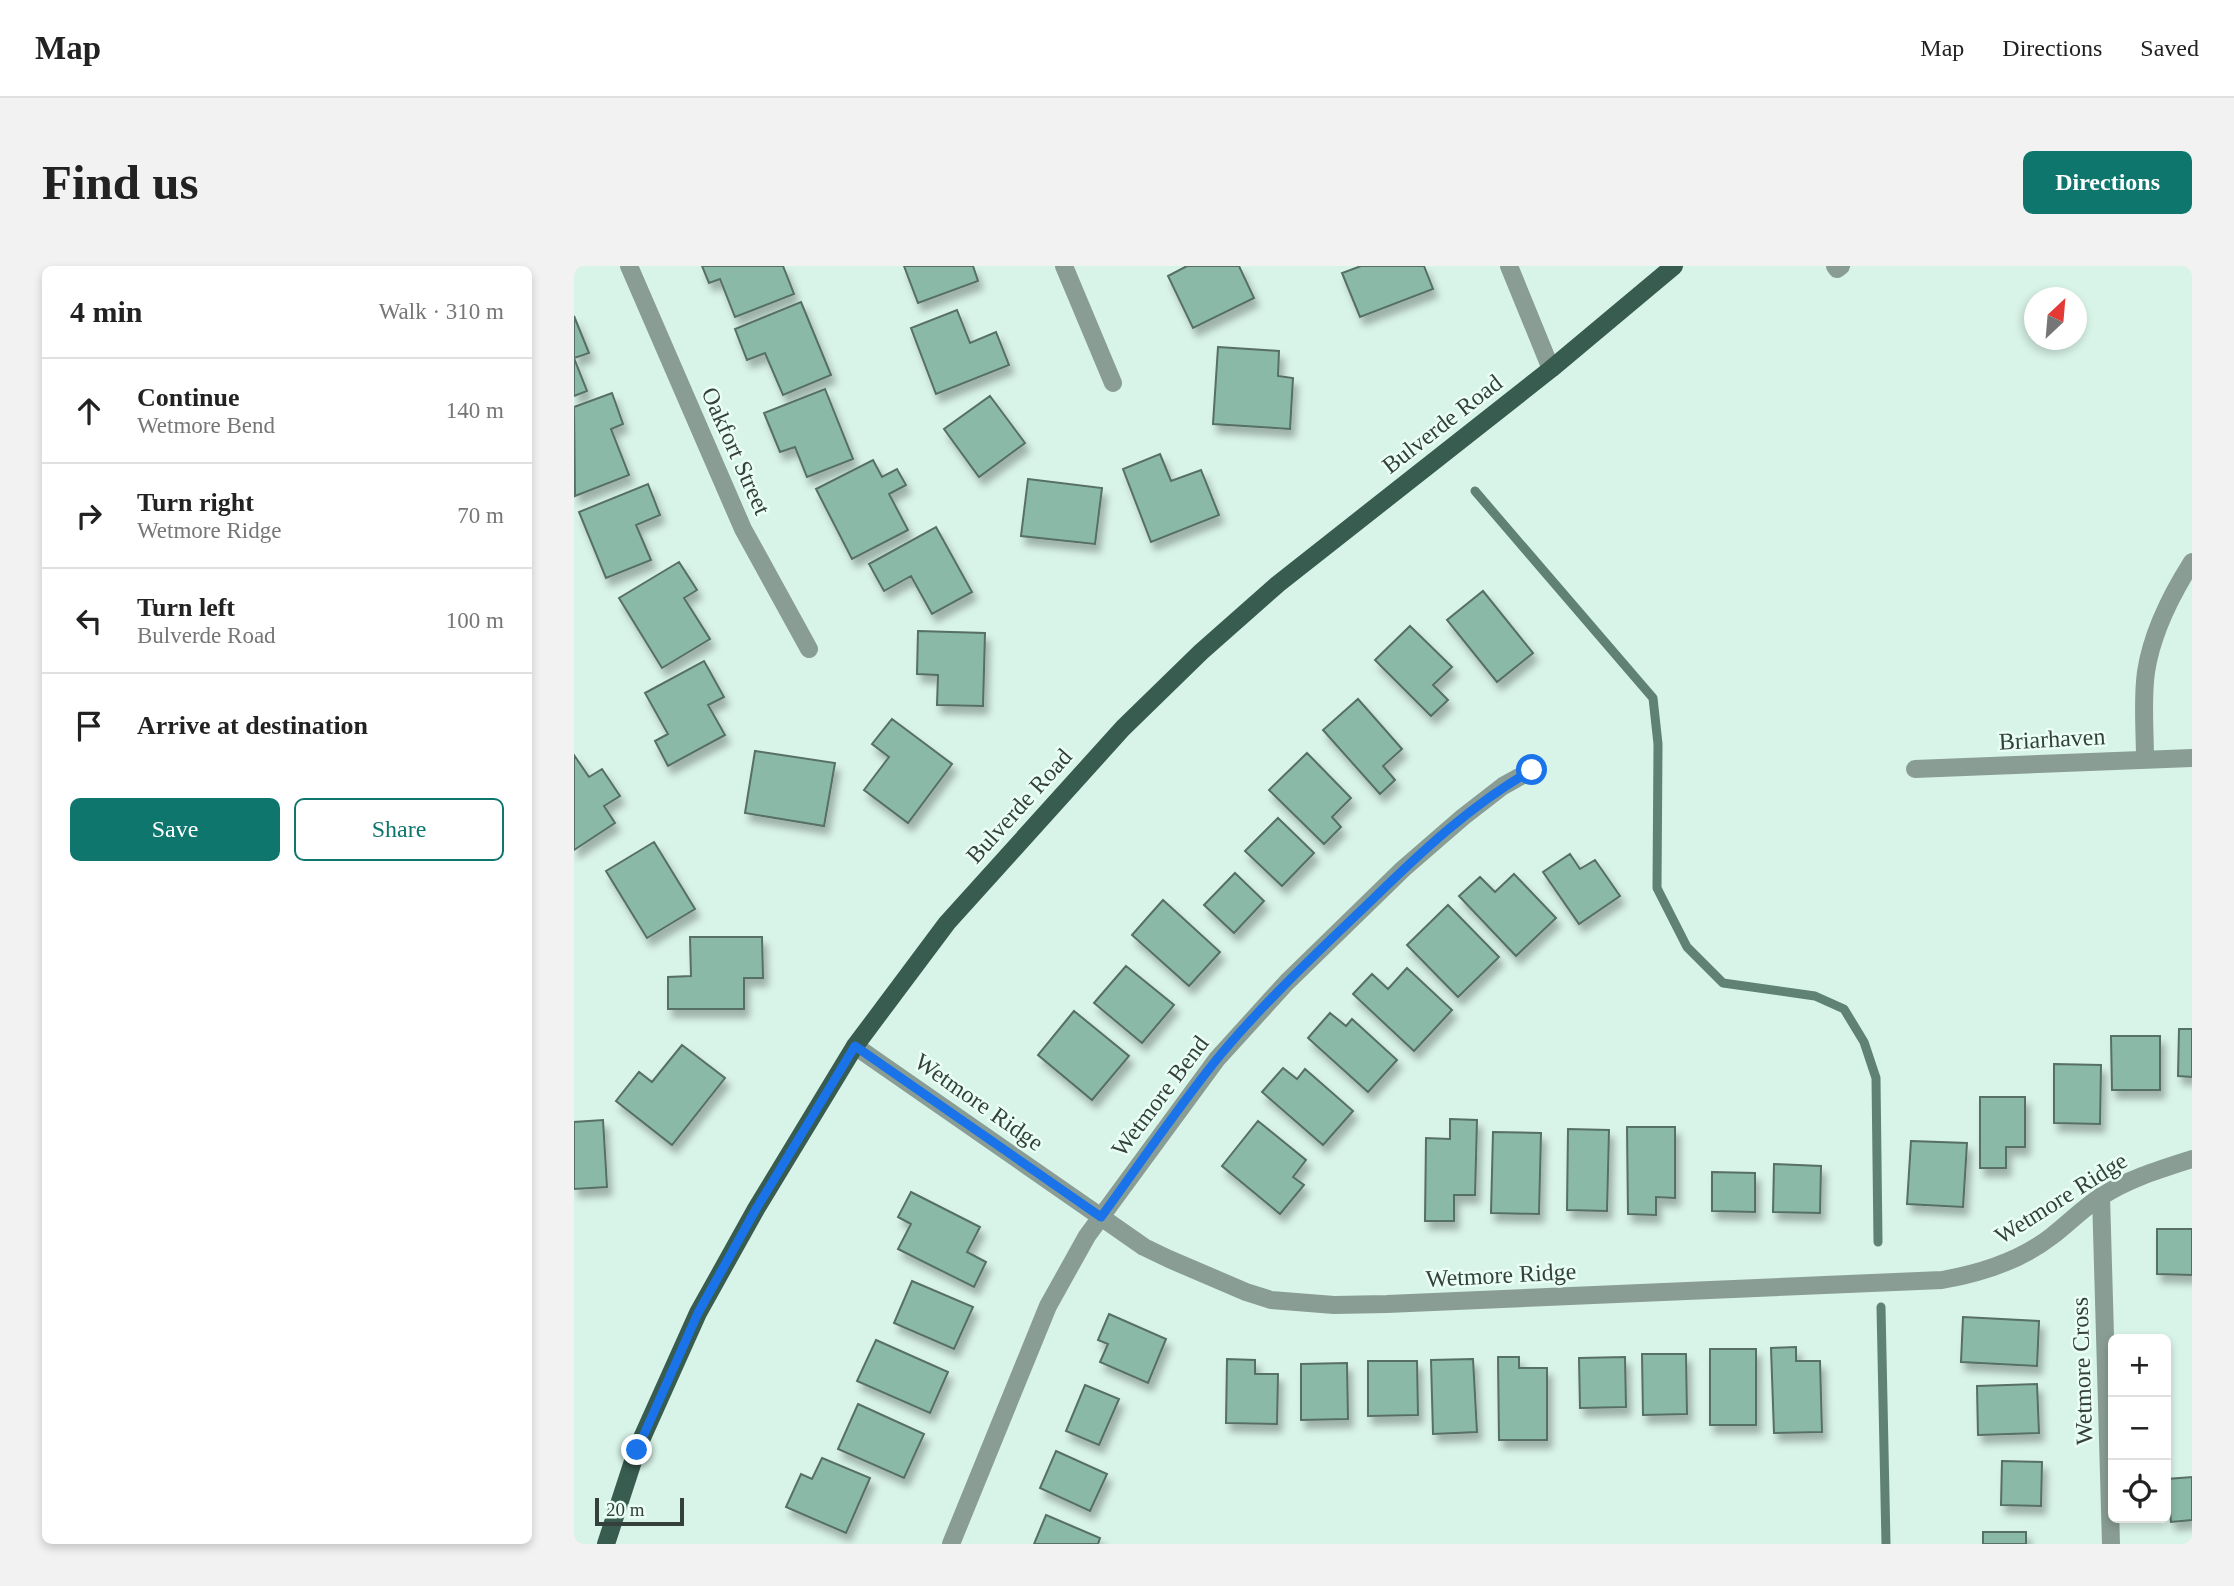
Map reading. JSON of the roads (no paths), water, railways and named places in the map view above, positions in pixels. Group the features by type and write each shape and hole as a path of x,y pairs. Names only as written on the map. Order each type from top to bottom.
{"main road":[{"name":"Bulverde Road","path":"606,1544 637,1450 698,1313 756,1209 855,1046 947,923 1123,728 1278,584 1551,369 1674,266"}],"street":[{"name":"Oakfort Street","path":"629,266 743,530 809,649"},
{"path":"1064,266 1113,383"},
{"path":"1509,266 1551,369"},
{"path":"1835,266 1837,269 1841,266"},
{"path":"2145,759 2146,671 2159,627 2174,591 2192,562"},
{"name":"Briarhaven","path":"1915,769 2192,758"},
{"name":"Wetmore Bend","path":"951,1544 1048,1306 1087,1236 1217,1059 1287,982 1403,869 1503,786 1532,770"},
{"name":"Wetmore Ridge","path":"855,1046 1144,1247 1246,1292 1272,1300 1334,1305 1387,1304 1942,1280 1971,1275 2015,1260 2049,1238 2101,1196 2145,1174 2192,1159"},
{"name":"Wetmore Cross","path":"2101,1196 2111,1544"}],"waterway":[{"path":"1475,491 1653,698 1658,744 1657,888 1687,947 1723,983 1815,996 1844,1009 1864,1042 1876,1078 1878,1242"},
{"path":"1881,1307 1886,1544"}]}
